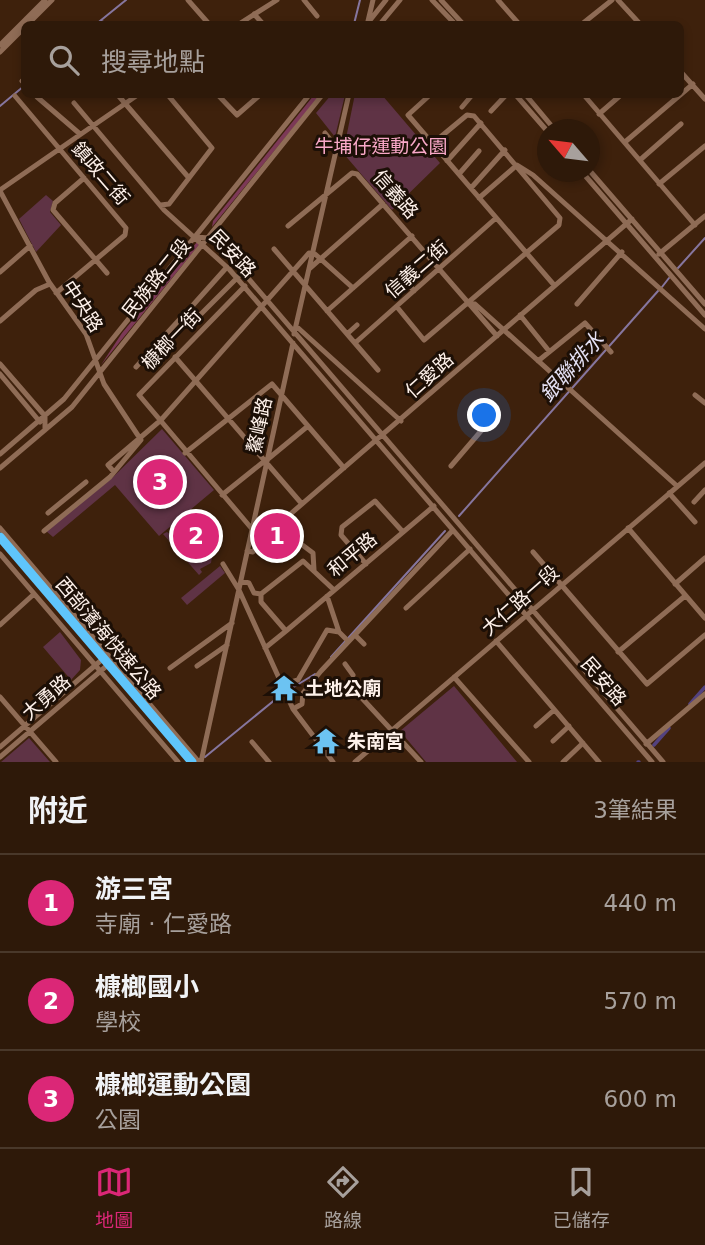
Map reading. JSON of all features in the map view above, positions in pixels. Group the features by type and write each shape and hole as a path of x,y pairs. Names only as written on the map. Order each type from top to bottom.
{"highway":[{"name":"西部濱海快速公路","path":"0,537 192,762"},
{"name":"西部濱海快速公路","path":"0,545 177,761"}],"street":[{"path":"24,21 45,0"},
{"path":"31,21 52,0"},
{"path":"188,0 206,21"},
{"path":"244,21 277,0"},
{"path":"304,0 317,16"},
{"path":"368,21 373,0"},
{"path":"369,21 386,0"},
{"path":"382,21 400,0"},
{"path":"432,0 451,21"},
{"path":"442,0 460,21"},
{"path":"498,0 516,21"},
{"path":"586,21 612,0"},
{"path":"618,0 637,21"},
{"path":"254,14 260,21"},
{"path":"0,45 21,24"},
{"path":"0,52 21,31"},
{"path":"684,75 705,99"},
{"path":"684,91 692,84"},
{"name":"鎮政二街","path":"15,96 126,228 125,234 56,293"},
{"path":"25,108 36,98"},
{"path":"40,98 80,134"},
{"path":"120,98 189,178"},
{"path":"0,191 133,98"},
{"path":"162,205 169,204 210,152 211,146 170,98"},
{"path":"221,98 237,115 257,98"},
{"name":"民族路二段","path":"0,454 64,399 307,98"},
{"name":"民族路二段","path":"0,468 72,407 320,98"},
{"name":"鰲峰路","path":"200,762 348,98"},
{"path":"427,98 408,115 554,285"},
{"path":"462,107 469,98"},
{"path":"491,111 503,98"},
{"path":"518,98 537,119"},
{"path":"528,98 546,119"},
{"path":"586,98 695,225"},
{"path":"610,98 613,102"},
{"path":"599,114 618,98"},
{"path":"625,142 676,98"},
{"path":"74,103 143,184 195,237"},
{"path":"397,307 424,340 559,225 559,218 474,116 467,116 432,144"},
{"path":"447,161 481,123"},
{"path":"640,160 681,124"},
{"path":"326,133 337,148"},
{"path":"659,184 705,146"},
{"path":"471,188 505,150"},
{"path":"459,174 479,151"},
{"path":"479,198 517,165"},
{"path":"517,165 622,252 705,329"},
{"name":"信義路","path":"288,226 352,173 357,174 497,336"},
{"path":"84,178 52,208 107,273"},
{"path":"592,182 630,221"},
{"path":"599,182 705,304"},
{"name":"中央路","path":"0,191 50,284 85,332 100,373 140,438"},
{"path":"309,269 383,204"},
{"path":"659,254 705,216"},
{"name":"信義二街","path":"355,343 496,218"},
{"name":"仁愛路","path":"247,551 253,552 258,542 383,437 630,221"},
{"path":"327,311 412,236"},
{"name":"民安路","path":"195,237 209,238 242,272 439,502 472,547 529,614 644,746 654,751 663,762"},
{"name":"民安路","path":"195,237 237,278 376,442 453,530 472,547"},
{"path":"0,272 30,246"},
{"path":"274,249 378,370"},
{"path":"577,304 622,252"},
{"path":"114,472 108,465 159,421 309,253 320,259 353,288"},
{"path":"659,254 704,312"},
{"path":"136,367 227,267"},
{"path":"192,323 242,272"},
{"path":"400,273 414,291"},
{"name":"槺榔一街","path":"250,281 139,395 185,453 252,529"},
{"path":"0,321 36,289 50,284"},
{"name":"信義路","path":"468,303 475,304 677,486"},
{"path":"520,315 549,351"},
{"path":"538,361 585,323 609,349"},
{"path":"347,334 357,325"},
{"path":"296,326 401,421"},
{"path":"175,356 302,504"},
{"path":"0,364 42,418 45,430"},
{"path":"0,374 42,418"},
{"path":"185,453 272,384 344,468"},
{"path":"695,395 705,403"},
{"path":"451,466 493,417 485,409"},
{"path":"222,495 308,426"},
{"path":"44,531 114,472 140,438"},
{"name":"大仁路一段","path":"355,762 705,463"},
{"path":"48,513 86,482"},
{"path":"694,502 705,490"},
{"path":"669,493 695,522"},
{"path":"67,495 76,504"},
{"path":"366,564 341,535 342,527 375,501 403,532"},
{"name":"和平路","path":"265,648 439,502"},
{"path":"258,542 273,551 295,530 282,521"},
{"path":"0,528 200,762"},
{"path":"628,528 705,618"},
{"path":"293,709 302,704 303,693 348,641 453,530"},
{"path":"289,536 313,553 314,570"},
{"path":"405,608 472,547"},
{"path":"533,552 647,684 705,635"},
{"path":"0,554 177,761"},
{"path":"675,584 705,558"},
{"path":"241,580 249,583 254,593 261,594 300,562 307,563 334,590"},
{"path":"223,564 239,590 293,709 333,762"},
{"path":"0,625 34,594"},
{"path":"261,594 261,602 286,631"},
{"path":"327,596 340,634"},
{"path":"618,652 685,596"},
{"path":"170,668 232,623"},
{"path":"283,690 298,680 327,630 340,634 348,641"},
{"path":"355,635 364,644"},
{"path":"496,641 599,762"},
{"path":"197,666 227,645"},
{"name":"大勇路","path":"0,747 108,655"},
{"name":"大勇路","path":"0,757 113,660"},
{"path":"345,664 353,675"},
{"path":"454,677 529,762"},
{"path":"347,681 421,762"},
{"path":"644,746 705,694"},
{"path":"0,697 56,762"},
{"path":"536,726 554,709"},
{"path":"553,741 569,726"},
{"path":"252,742 269,762"},
{"path":"563,762 583,743"},
{"name":"民安路","path":"644,746 648,760"},
{"path":"648,760 654,751"}],"green space":[{"path":"328,98 344,98 335,137 316,113"},
{"name":"牛埔仔運動公園","path":"354,98 385,98 440,163 392,210 343,153"},
{"path":"46,195 53,201 50,212 61,225 36,252 19,219"},
{"path":"162,429 214,490 159,536 115,485 53,537 46,531 111,479"},
{"path":"179,523 191,525 213,551 211,563 200,569 202,572 199,575 163,534 170,534"},
{"path":"220,566 225,573 187,605 181,598"},
{"path":"60,632 81,660 80,670 71,680 43,647"},
{"path":"454,686 517,762 426,762 400,731"},
{"path":"29,738 50,762 1,762"}],"shaded area":[{"path":"312,98 318,98 212,227 213,221"},
{"path":"197,242 199,245 101,365 122,333"}],"waterway":[{"path":"100,21 126,0"},
{"path":"355,21 360,0"},
{"path":"0,106 21,88"},
{"name":"銀聯排水","path":"678,268 705,238"},
{"name":"銀聯排水","path":"662,287 669,278"},
{"name":"銀聯排水","path":"459,516 658,291"},
{"name":"銀聯排水","path":"331,657 445,531"},
{"name":"銀聯排水","path":"287,691 315,674"},
{"path":"690,704 705,687"},
{"name":"銀聯排水","path":"205,757 282,694"},
{"path":"654,745 669,728"}],"place":[{"name":"槺榔運動公園","path":"160,482"},
{"name":"槺榔國小","path":"196,536"},
{"name":"游三宮","path":"277,536"},
{"name":"土地公廟","path":"284,688"},
{"name":"朱南宮","path":"326,741"}]}
